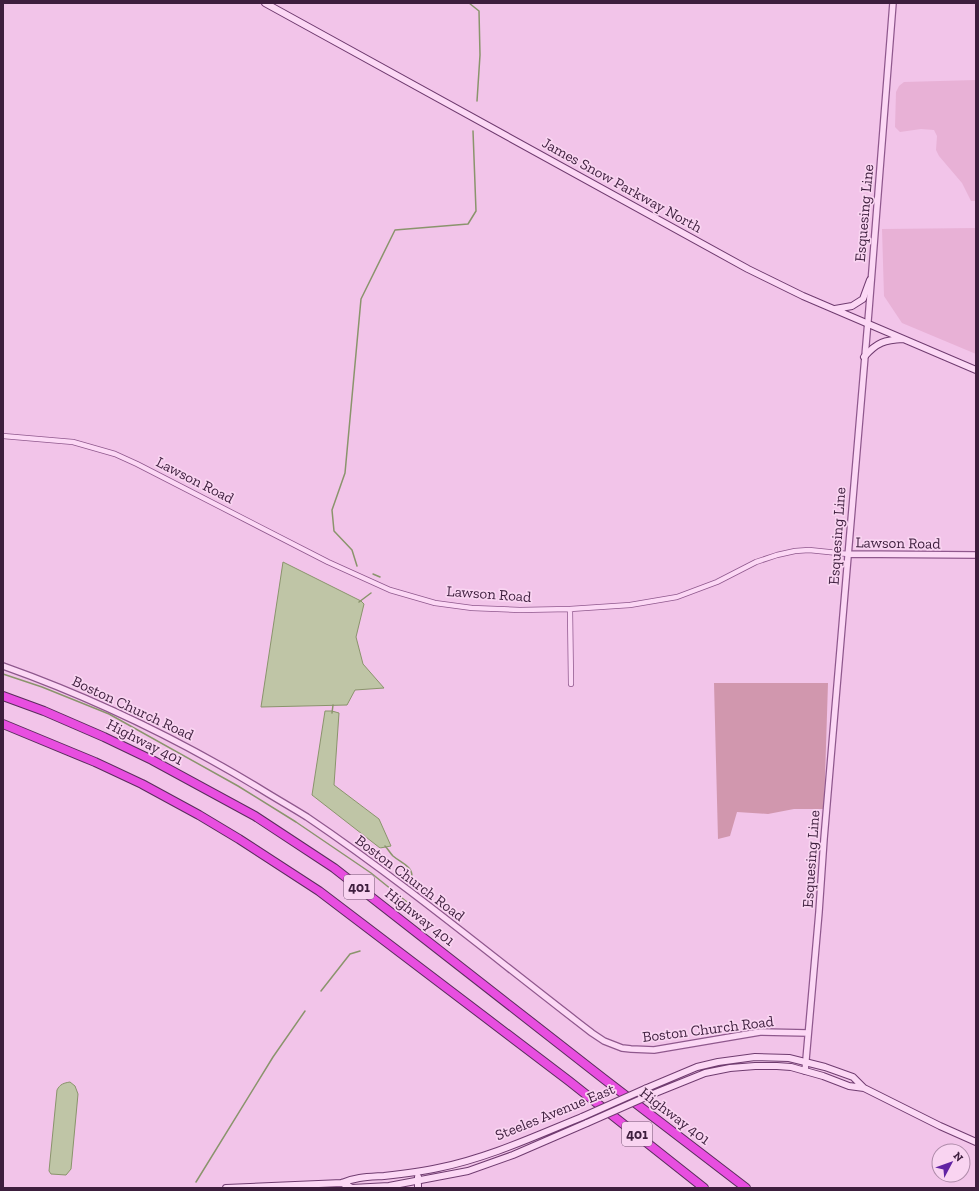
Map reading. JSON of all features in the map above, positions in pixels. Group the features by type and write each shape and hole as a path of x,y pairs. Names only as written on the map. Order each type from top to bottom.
{"highway":[{"name":"Highway 401","path":"3,696 44,711 152,760 255,816 334,868 746,1188"},
{"name":"401","path":"3,724 95,762 142,784 226,831 319,891 569,1081 704,1188"}],"main road":[{"name":"James Snow Parkway North","path":"265,3 748,269 803,296 976,370"},
{"path":"835,309 852,306 863,299 870,280"},
{"path":"864,357 877,344 883,341 905,339"},
{"name":"Steeles Avenue East","path":"226,1188 342,1183 351,1179 418,1172 470,1160 513,1145 582,1117 697,1067 734,1059 771,1056 805,1061 854,1077 864,1088"},
{"name":"Steeles Avenue East","path":"342,1183 352,1188 418,1185 468,1171 513,1155 648,1096 706,1073 730,1068 754,1066 777,1066 804,1071 823,1076 849,1086 864,1088 940,1126 976,1142"},
{"path":"418,1172 418,1185"}],"street":[{"name":"Esquesing Line","path":"804,1071 819,912 893,3"},
{"name":"Lawson Road","path":"3,436 73,442 115,454 328,562 390,590 435,603 472,608 520,610 570,609 630,605 677,597 717,582 756,562 794,551 821,550 848,554 901,556 976,555"},
{"path":"570,609 571,684"},
{"name":"Boston Church Road","path":"3,666 51,683 120,713 161,733 232,772 306,817 387,874 592,1033 613,1045 631,1050 654,1050 760,1032 808,1033"}],"shaded area":[{"path":"976,80 976,201 971,201 962,183 939,156 936,150 937,136 934,130 921,129 900,132 895,127 896,92 899,86 904,82"},
{"path":"976,228 976,354 902,323 884,296 882,229"},
{"path":"283,562 361,601 364,604 356,637 363,664 384,688 355,690 347,705 261,707"},
{"path":"714,683 828,683 824,809 794,809 768,814 737,812 730,836 718,839"},
{"path":"325,711 339,713 334,785 379,819 391,846 380,848 312,795"},
{"path":"70,1082 75,1086 78,1094 71,1169 66,1175 51,1174 49,1171 57,1090 62,1084"}],"waterway":[{"path":"469,3 479,11 480,55 477,101"},
{"path":"357,566 352,550 334,531 332,510 345,473 361,299 395,230 468,224 476,211 473,131"},
{"path":"373,574 380,577"},
{"path":"359,602 371,593"},
{"path":"3,674 42,687 109,714 238,786 296,822 371,873 407,902 407,914"},
{"path":"332,713 333,705"},
{"path":"385,846 393,856 411,871 412,880 410,886"},
{"path":"321,991 350,954 360,951"},
{"path":"196,1182 273,1057 305,1011"}]}
